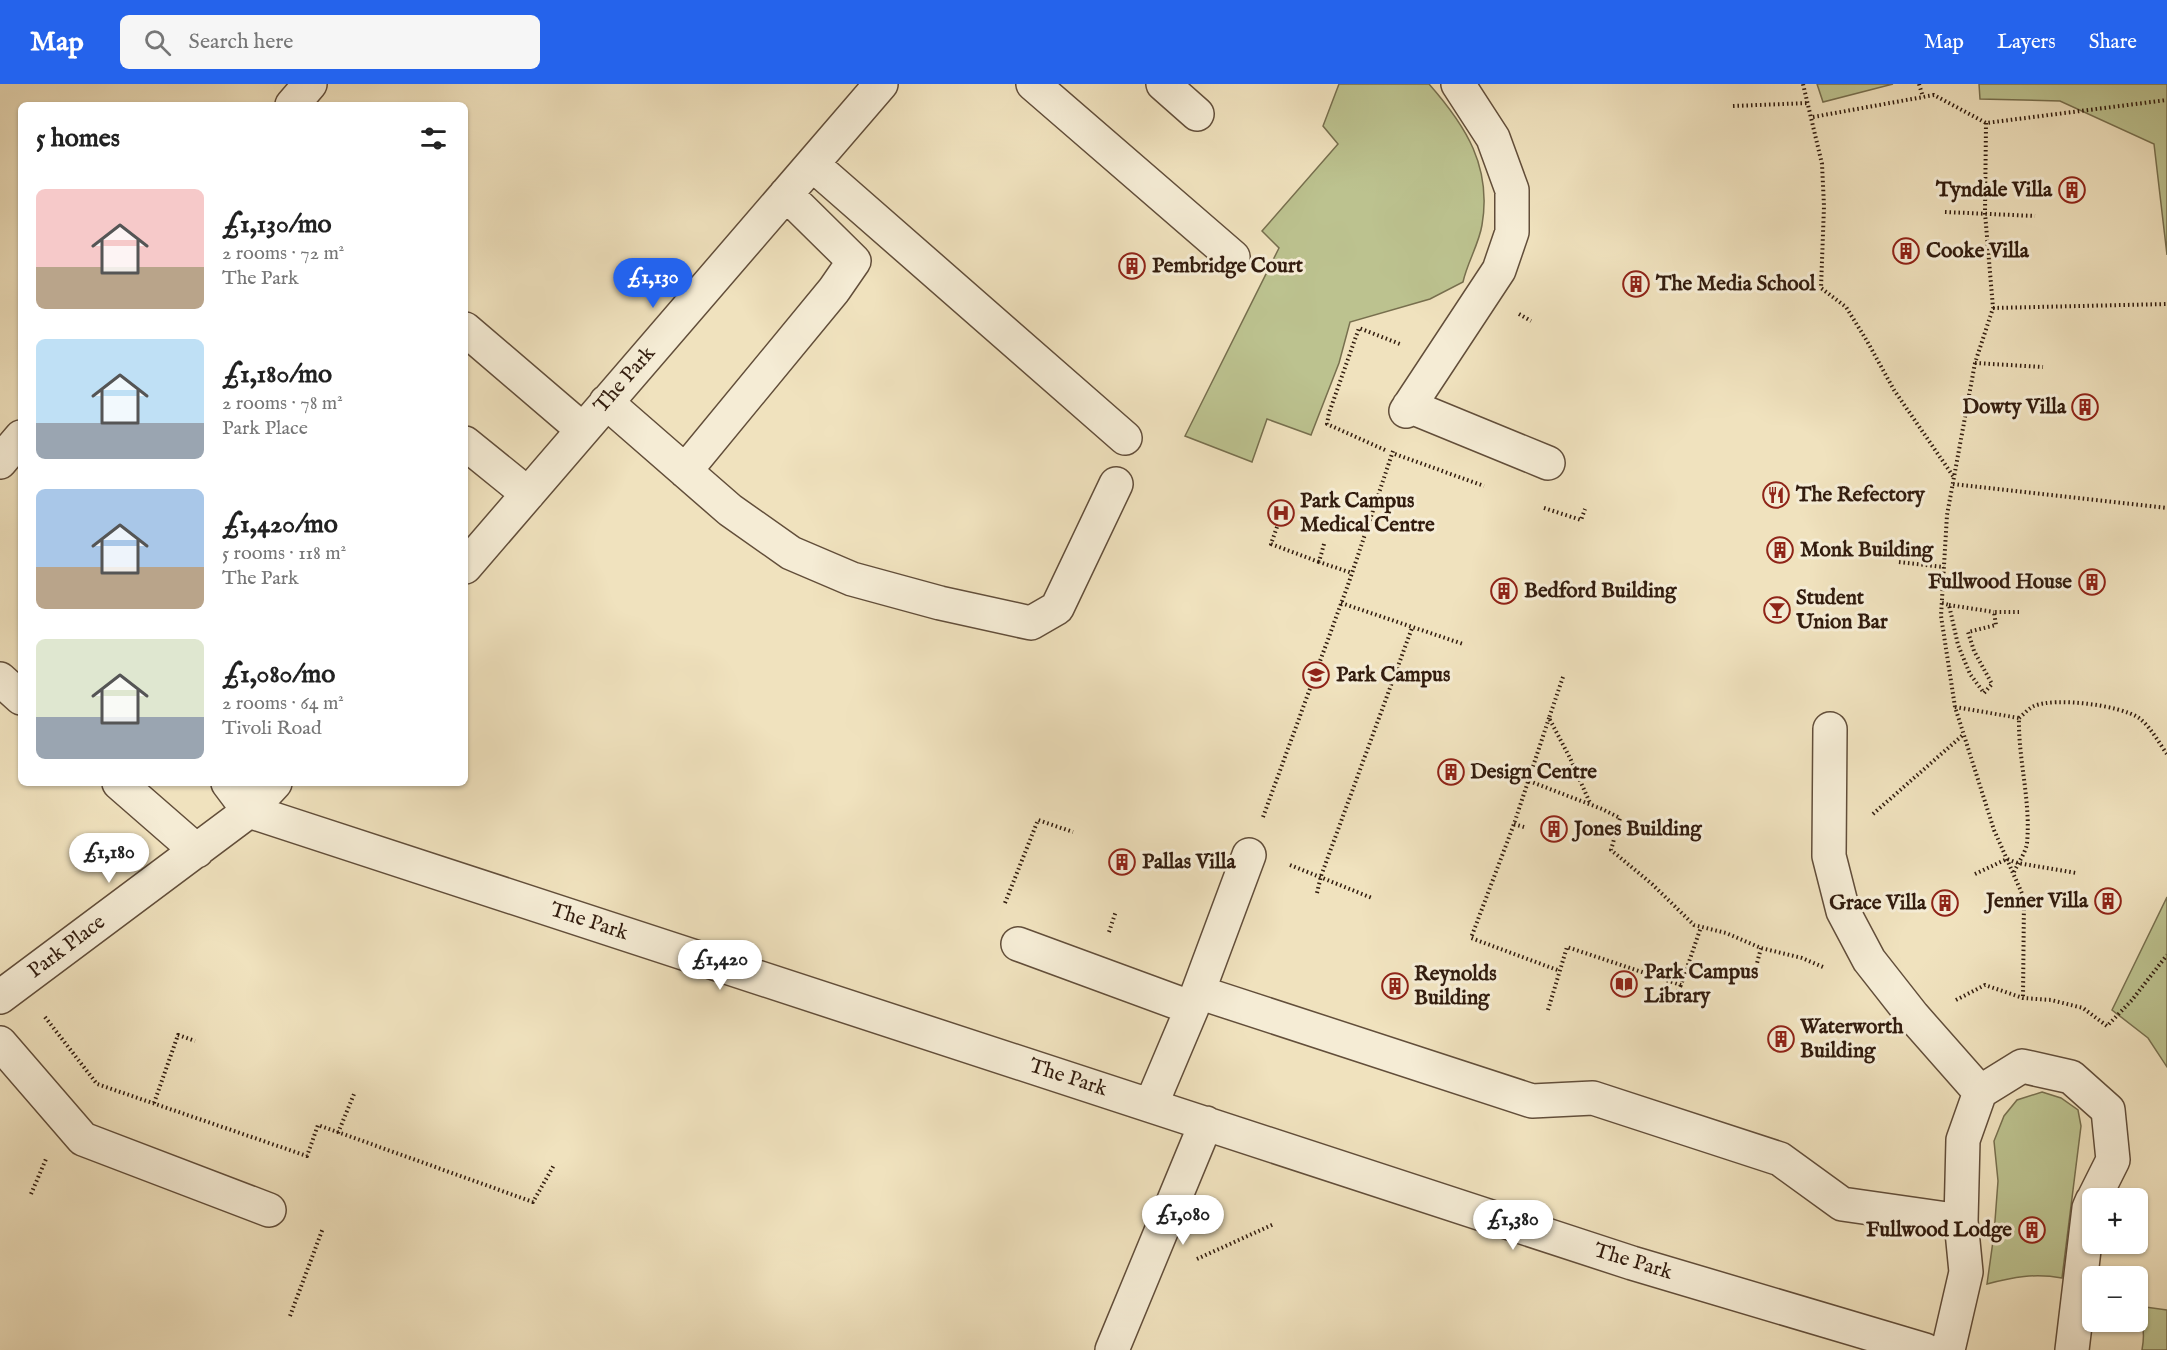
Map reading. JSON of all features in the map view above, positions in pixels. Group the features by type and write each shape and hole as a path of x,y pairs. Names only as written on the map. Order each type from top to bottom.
{"street":[{"path":"295,102 310,84"},
{"name":"The Park","path":"468,564 881,84"},
{"path":"1032,84 1233,257"},
{"path":"1163,84 1197,114"},
{"path":"1458,84 1492,138 1512,190 1512,232 1499,270 1408,409 1548,463"},
{"path":"812,164 1125,438"},
{"path":"685,471 834,290 854,261 786,194"},
{"path":"468,332 583,430"},
{"path":"606,402 730,510 791,553 852,579 940,603 1031,623 1057,608 1116,484"},
{"path":"0,462 18,441"},
{"path":"468,445 528,494"},
{"path":"0,680 18,695"},
{"path":"1830,729 1829,856 1843,911 1869,960 1913,1016 1980,1092"},
{"path":"122,786 197,851"},
{"path":"230,786 249,811 272,786"},
{"name":"The Park","path":"249,811 1632,1263 1925,1350"},
{"name":"Park Place","path":"9,990 249,811"},
{"path":"1151,1105 1195,1000 1249,853"},
{"path":"1018,944 1195,1000 1532,1101 1593,1098 1780,1159 1842,1204 1961,1221"},
{"path":"0,1043 83,1139 269,1210"},
{"path":"1948,1350 1966,1272 1961,1221 1963,1140 1980,1092 2022,1066 2071,1077 2108,1110 2113,1160 2099,1188"},
{"path":"1112,1350 1206,1123"},
{"path":"2072,1350 2083,1254"}],"path":[{"path":"1803,84 1813,117 1822,164 1824,206 1821,288 1846,307 1868,341 1894,390 1954,477"},
{"path":"1919,84 1923,97"},
{"path":"1813,117 1934,95 1986,123 2167,100"},
{"path":"1733,106 1809,103"},
{"path":"1986,123 1985,213 1993,308 1975,363 1947,515 1941,616 1955,707 1994,831 2024,898 2023,998 2051,1000 2083,1008 2107,1026 2132,1000 2167,955"},
{"path":"1945,212 2035,216"},
{"path":"1993,308 2167,304"},
{"path":"1372,898 1321,876 1249,853 1352,573 1392,453 1327,424 1359,328 1385,337 1439,362"},
{"path":"1975,363 2043,367"},
{"path":"1953,484 2167,508"},
{"path":"1277,527 1271,544 1352,573"},
{"path":"1319,562 1324,544"},
{"path":"1899,562 1944,567"},
{"path":"1341,603 1463,644"},
{"path":"1942,603 1994,612 2019,612"},
{"path":"1948,605 1958,645 1970,674 1984,693 1992,684 1974,651 1968,632 1996,625 1994,612"},
{"path":"1317,893 1321,876 1412,628"},
{"path":"1560,971 1471,938 1514,824 1563,677"},
{"path":"1955,707 2019,718 2034,706 2060,703 2093,704 2123,710 2140,718 2167,754"},
{"path":"1550,718 1590,804"},
{"path":"2013,873 2027,845 2019,718"},
{"path":"1874,814 1964,734"},
{"path":"1529,781 1620,818 1611,850 1652,884 1694,925"},
{"path":"1018,944 993,934 1038,820 1073,832"},
{"path":"1514,824 1524,827"},
{"path":"1975,874 2007,859 2076,873"},
{"path":"1110,930 1116,911"},
{"path":"1678,991 1701,927"},
{"path":"1548,1010 1567,947 1681,985"},
{"path":"1755,967 1761,948"},
{"path":"9,990 97,1084 307,1156 318,1125 533,1202 554,1165"},
{"path":"154,1103 178,1035 195,1041"},
{"path":"338,1133 354,1094"},
{"path":"1139,1285 1274,1224"},
{"path":"290,1316 323,1228"}],"green space":[{"path":"1339,84 1429,84 1465,132 1473,148 1483,184 1482,225 1463,282 1430,299 1350,322 1339,363 1311,435 1267,419 1252,462 1185,436 1279,248 1262,231 1338,144 1323,126"},
{"path":"1817,84 1893,84 1823,102"},
{"path":"1979,84 2167,84 2167,255 2154,144 2060,101 1980,99"},
{"path":"2167,897 2167,1067 2148,1038 2112,1010"},
{"path":"2042,1092 2061,1098 2078,1110 2081,1126 2062,1278 2024,1276 1987,1284 1998,1181 1994,1141 2004,1116 2017,1100"},
{"path":"2148,1307 2167,1310 2167,1350 2142,1350 2143,1332 2148,1332"}],"place":[{"name":"Tyndale Villa","path":"2072,190"},
{"name":"Cooke Villa","path":"1906,251"},
{"name":"Pembridge Court","path":"1132,266"},
{"name":"The Media School","path":"1636,284"},
{"name":"Dowty Villa","path":"2085,407"},
{"name":"The Refectory","path":"1776,495"},
{"name":"Park Campus Medical Centre","path":"1281,513"},
{"name":"Monk Building","path":"1780,550"},
{"name":"Fullwood House","path":"2092,582"},
{"name":"Bedford Building","path":"1504,591"},
{"name":"Student Union Bar","path":"1777,610"},
{"name":"Park Campus","path":"1316,675"},
{"name":"Design Centre","path":"1451,772"},
{"name":"Jones Building","path":"1554,829"},
{"name":"Pallas Villa","path":"1122,862"},
{"name":"Jenner Villa","path":"2108,901"},
{"name":"Grace Villa","path":"1945,903"},
{"name":"Park Campus Library","path":"1624,984"},
{"name":"Reynolds Building","path":"1395,986"},
{"name":"Waterworth Building","path":"1781,1039"},
{"name":"Fullwood Lodge","path":"2032,1230"}]}
